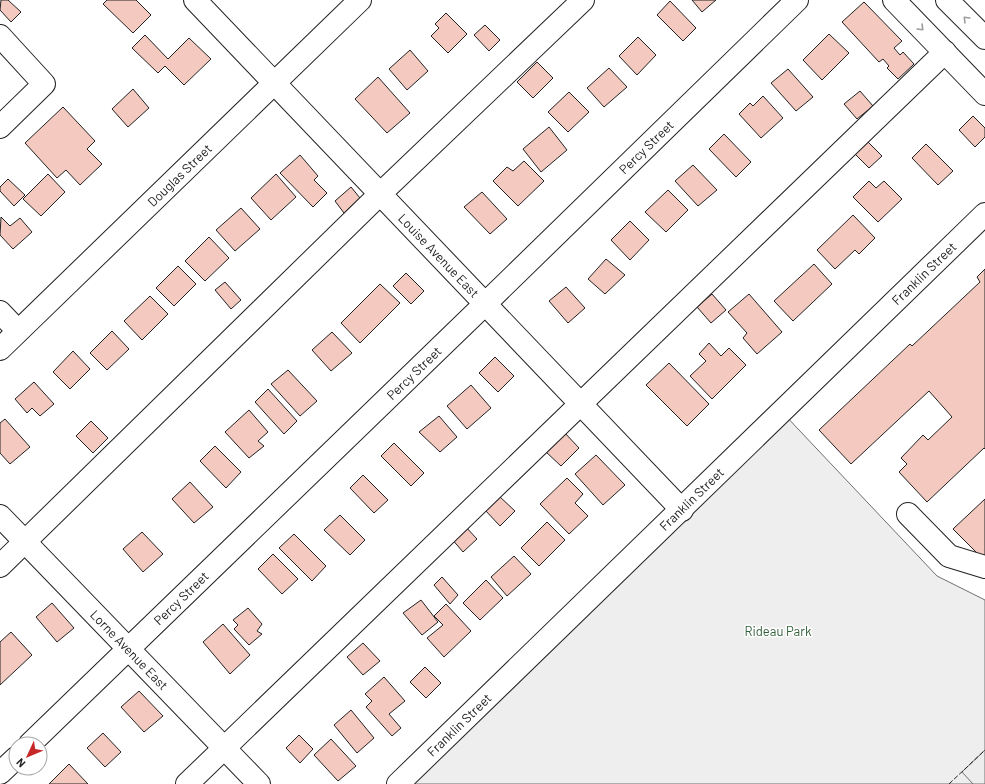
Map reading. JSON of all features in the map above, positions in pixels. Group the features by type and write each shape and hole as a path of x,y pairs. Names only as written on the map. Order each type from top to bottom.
{"street":[{"name":"Louise Avenue East","path":"195,0 682,510"},
{"name":"Douglas Street","path":"0,350 360,0"},
{"path":"0,566 380,194 583,0"},
{"name":"Percy Street","path":"38,736 797,0"},
{"path":"894,0 985,94"},
{"path":"947,0 985,38"},
{"path":"0,36 44,84 0,127"},
{"path":"187,784 945,52"},
{"name":"Franklin Street","path":"398,784 682,510 985,214"},
{"path":"0,312 18,331"},
{"path":"908,514 949,556 985,567"},
{"name":"Lorne Avenue East","path":"0,516 260,784"},
{"path":"0,773 8,766"}],"green space":[{"name":"Rideau Park","path":"782,412 937,576 985,600 985,784 398,784"}],"shaded area":[{"path":"985,750 985,784 973,784 962,772"}],"building":[{"path":"1,0 8,0 21,12 11,22 0,10"},
{"path":"107,0 136,0 151,15 133,33 103,4"},
{"path":"692,0 716,0 702,12"},
{"path":"670,1 696,28 683,41 657,15"},
{"path":"864,2 902,41 894,48 900,55 903,52 914,64 898,79 887,68 889,66 883,59 879,62 842,22"},
{"path":"446,13 467,34 448,53 431,36 439,28 435,24"},
{"path":"485,25 500,40 489,51 474,35"},
{"path":"829,34 849,53 822,80 803,60"},
{"path":"145,35 168,59 189,38 211,59 184,85 165,66 158,73 132,48"},
{"path":"638,37 656,55 637,75 619,56"},
{"path":"410,50 428,71 407,90 389,69"},
{"path":"537,62 553,78 533,98 517,82"},
{"path":"609,68 627,87 604,107 587,88"},
{"path":"788,69 813,97 796,111 771,83"},
{"path":"378,77 410,113 387,133 355,99"},
{"path":"133,89 149,108 128,127 112,109"},
{"path":"860,91 873,106 857,119 844,104"},
{"path":"569,92 589,112 568,132 548,112"},
{"path":"763,96 783,118 761,138 739,114 750,103 753,106"},
{"path":"63,107 95,141 87,149 102,164 80,185 66,170 57,178 25,143"},
{"path":"973,116 985,128 985,137 975,147 959,130"},
{"path":"549,127 567,150 541,172 523,149"},
{"path":"724,134 751,162 736,177 709,149"},
{"path":"868,142 882,156 869,168 855,154"},
{"path":"926,144 953,171 938,185 912,158"},
{"path":"300,155 318,176 314,180 327,193 313,207 280,173"},
{"path":"524,161 544,181 518,206 493,181 507,167 513,171"},
{"path":"693,165 717,190 698,206 675,181"},
{"path":"48,174 65,192 41,216 23,199"},
{"path":"276,174 296,197 271,220 251,198"},
{"path":"8,179 25,195 14,206 0,191 0,187"},
{"path":"869,181 876,188 884,181 902,199 878,222 853,197"},
{"path":"351,187 360,198 344,213 335,201"},
{"path":"668,190 688,210 666,232 645,212"},
{"path":"482,192 507,219 490,234 464,207"},
{"path":"241,208 260,229 235,251 216,230"},
{"path":"853,215 875,238 859,254 855,250 835,269 817,250"},
{"path":"1,217 10,226 20,218 32,232 13,249 0,235"},
{"path":"630,221 649,240 630,260 611,240"},
{"path":"209,237 229,258 205,281 185,261"},
{"path":"606,259 625,275 605,294 588,279"},
{"path":"814,264 832,284 793,321 774,301"},
{"path":"178,266 196,284 174,306 156,288"},
{"path":"985,269 985,449 984,448 927,502 899,472 907,464 901,458 923,435 928,440 952,417 929,391 851,464 819,430 910,344 912,346 980,282 977,277"},
{"path":"406,273 424,291 411,304 393,286"},
{"path":"225,282 241,300 231,309 215,290"},
{"path":"380,284 400,303 360,343 341,323"},
{"path":"566,287 585,308 568,323 549,301"},
{"path":"712,294 726,310 711,323 697,307"},
{"path":"749,294 782,332 757,354 743,338 747,333 728,312"},
{"path":"150,296 168,314 142,340 124,321"},
{"path":"112,331 129,349 107,370 90,353"},
{"path":"332,332 352,353 331,371 312,350"},
{"path":"709,343 721,356 729,348 746,365 712,399 690,376 706,361 699,354"},
{"path":"73,351 90,369 70,389 53,372"},
{"path":"495,357 514,376 498,392 479,373"},
{"path":"669,363 709,404 687,426 646,385"},
{"path":"288,370 317,401 300,416 271,384"},
{"path":"34,382 54,404 40,416 32,408 27,413 15,399"},
{"path":"471,385 491,408 467,429 447,406"},
{"path":"268,389 297,421 284,434 255,402"},
{"path":"249,410 268,432 258,441 264,446 249,458 225,432"},
{"path":"439,416 457,437 440,452 419,432"},
{"path":"5,419 30,447 10,464 0,453 0,423"},
{"path":"91,421 108,438 93,453 76,436"},
{"path":"564,432 579,448 561,466 545,451"},
{"path":"394,443 424,473 411,486 381,456"},
{"path":"215,446 241,472 226,488 200,461"},
{"path":"596,455 625,485 603,505 575,474"},
{"path":"363,475 388,500 374,513 350,488"},
{"path":"567,478 583,494 575,503 588,516 569,534 540,504"},
{"path":"190,482 213,507 194,523 172,499"},
{"path":"499,496 515,511 500,526 485,510"},
{"path":"985,499 985,561 953,529"},
{"path":"340,515 365,540 350,555 324,530"},
{"path":"547,522 565,540 539,566 521,548"},
{"path":"464,525 477,539 463,552 451,538"},
{"path":"142,532 163,554 143,572 123,549"},
{"path":"294,534 326,566 312,581 279,548"},
{"path":"273,554 298,579 282,594 258,569"},
{"path":"514,556 531,574 507,596 491,577"},
{"path":"442,577 458,595 450,604 434,585"},
{"path":"486,580 503,598 480,620 463,603"},
{"path":"421,600 438,622 422,635 403,613"},
{"path":"52,603 74,628 57,642 36,617"},
{"path":"446,604 471,631 444,657 427,638 443,625 434,616"},
{"path":"248,608 262,624 257,631 262,634 249,645 234,629 238,625 233,620"},
{"path":"223,624 250,655 230,674 203,642"},
{"path":"11,632 32,655 0,685 0,642"},
{"path":"363,643 380,661 363,675 347,657"},
{"path":"425,667 441,683 426,698 410,682"},
{"path":"384,677 405,701 389,714 401,728 392,736 366,707 372,701 365,694"},
{"path":"139,691 163,716 144,732 121,707"},
{"path":"351,710 374,738 357,753 334,725"},
{"path":"103,733 121,752 105,767 87,748"},
{"path":"299,735 313,749 300,763 286,748"},
{"path":"331,739 356,766 338,781 314,755"},
{"path":"69,764 88,784 49,784"}],"fence":[{"path":"949,784 985,750"}]}
